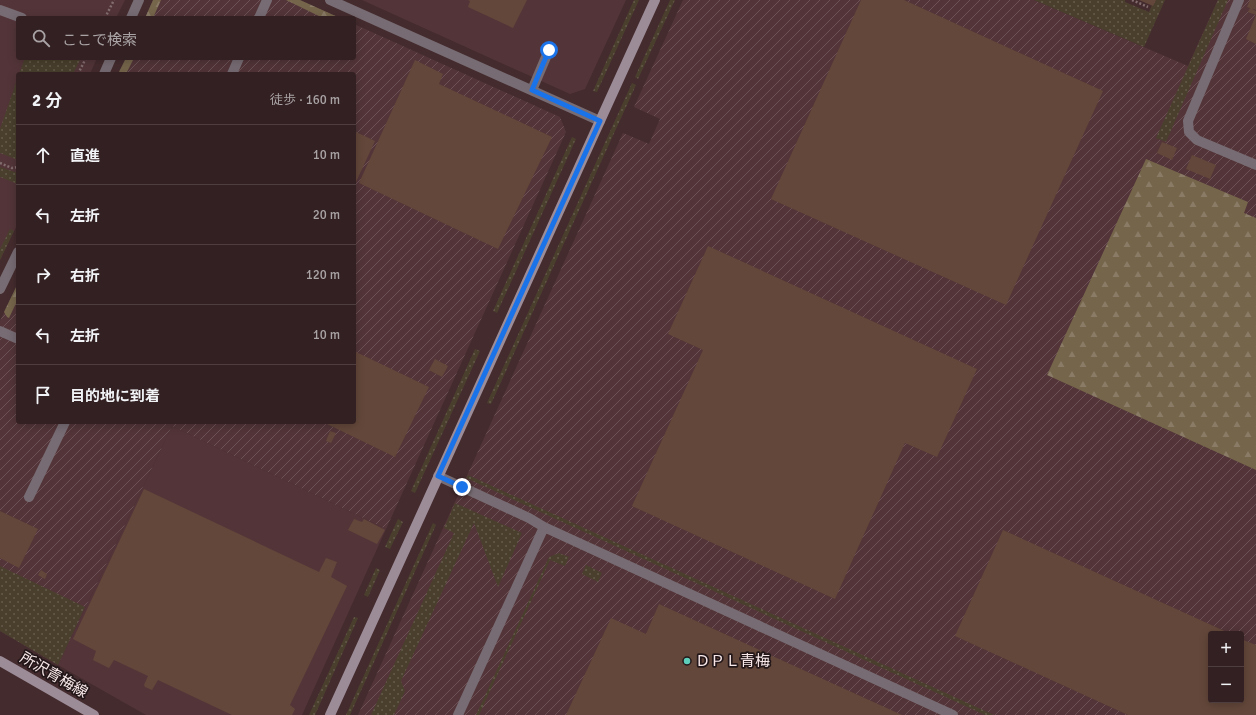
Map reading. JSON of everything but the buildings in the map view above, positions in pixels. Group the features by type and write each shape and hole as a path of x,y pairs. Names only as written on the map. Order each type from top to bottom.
{"street":[{"path":"132,16 139,0"},
{"path":"260,16 267,0"},
{"path":"330,0 600,121"},
{"path":"330,715 655,0"},
{"path":"1239,0 1193,108 1188,122 1189,132 1197,140 1256,165"},
{"path":"0,10 16,16"},
{"path":"532,90 549,50"},
{"path":"105,72 111,60"},
{"path":"233,72 238,60"},
{"path":"0,289 16,256"},
{"path":"0,331 16,339"},
{"path":"29,497 64,424"},
{"path":"438,476 529,518 544,527 954,715"},
{"path":"458,715 544,527"},
{"name":"所沢青梅線","path":"0,661 94,715"}],"path":[{"path":"106,16 114,0"},
{"path":"1132,0 1148,7"},
{"path":"79,72 85,60"},
{"path":"0,163 16,168"}],"shaded area":[{"path":"0,0 125,0 117,16 16,16 16,60 96,60 91,72 16,72 16,227 0,260"},
{"path":"153,0 300,0 336,16 146,16"},
{"path":"362,0 626,0 585,89 570,94"},
{"path":"634,0 639,0 597,92 593,91"},
{"path":"670,0 675,0 638,79 635,77"},
{"path":"683,0 1034,0 1188,66 1218,0 1256,0 1256,715 358,715 623,133 649,144 660,119 634,107"},
{"path":"1034,0 1125,0 1125,2 1149,12 1154,0 1165,0 1144,47"},
{"path":"1218,0 1228,0 1166,142 1156,138"},
{"path":"356,25 560,117 566,132 386,529 172,426 58,665 0,631 0,321 16,287 16,424 356,424 356,72 119,72 125,60 356,60"},
{"path":"24,60 80,60 74,72 20,72"},
{"path":"16,83 16,159 0,153 0,129"},
{"path":"632,83 636,85 491,404 487,403"},
{"path":"572,137 576,139 497,313 493,311"},
{"path":"0,167 16,172 16,183 0,177"},
{"path":"10,229 14,231 0,260 0,249"},
{"path":"475,349 480,351 415,493 411,491"},
{"path":"172,426 386,529 302,715 146,715 58,665"},
{"path":"468,475 994,715 985,715 466,478"},
{"path":"455,503 522,533 498,587 474,523 401,681 405,691 394,715 371,715 454,533 444,528"},
{"path":"398,519 403,522 390,549 385,547"},
{"path":"433,523 436,525 350,715 346,715"},
{"path":"559,553 569,557 565,566 550,560 479,715 476,715 549,557"},
{"path":"586,565 602,573 598,582 582,574"},
{"path":"0,566 85,607 58,665 0,631"},
{"path":"376,568 380,570 368,597 364,595"},
{"path":"354,617 358,618 315,715 309,715"}],"green space":[{"path":"153,0 161,0 154,16 146,16"},
{"path":"286,0 300,0 336,16 319,16"},
{"path":"125,60 133,60 127,72 119,72"},
{"path":"1146,159 1248,202 1244,213 1256,218 1256,470 1047,375"},
{"path":"16,287 16,303 9,318 4,312"}],"place":[{"name":"ＤＰＬ青梅","path":"687,661"}],"route":[{"path":"462,487 438,476 600,121 532,90 549,50"}]}
